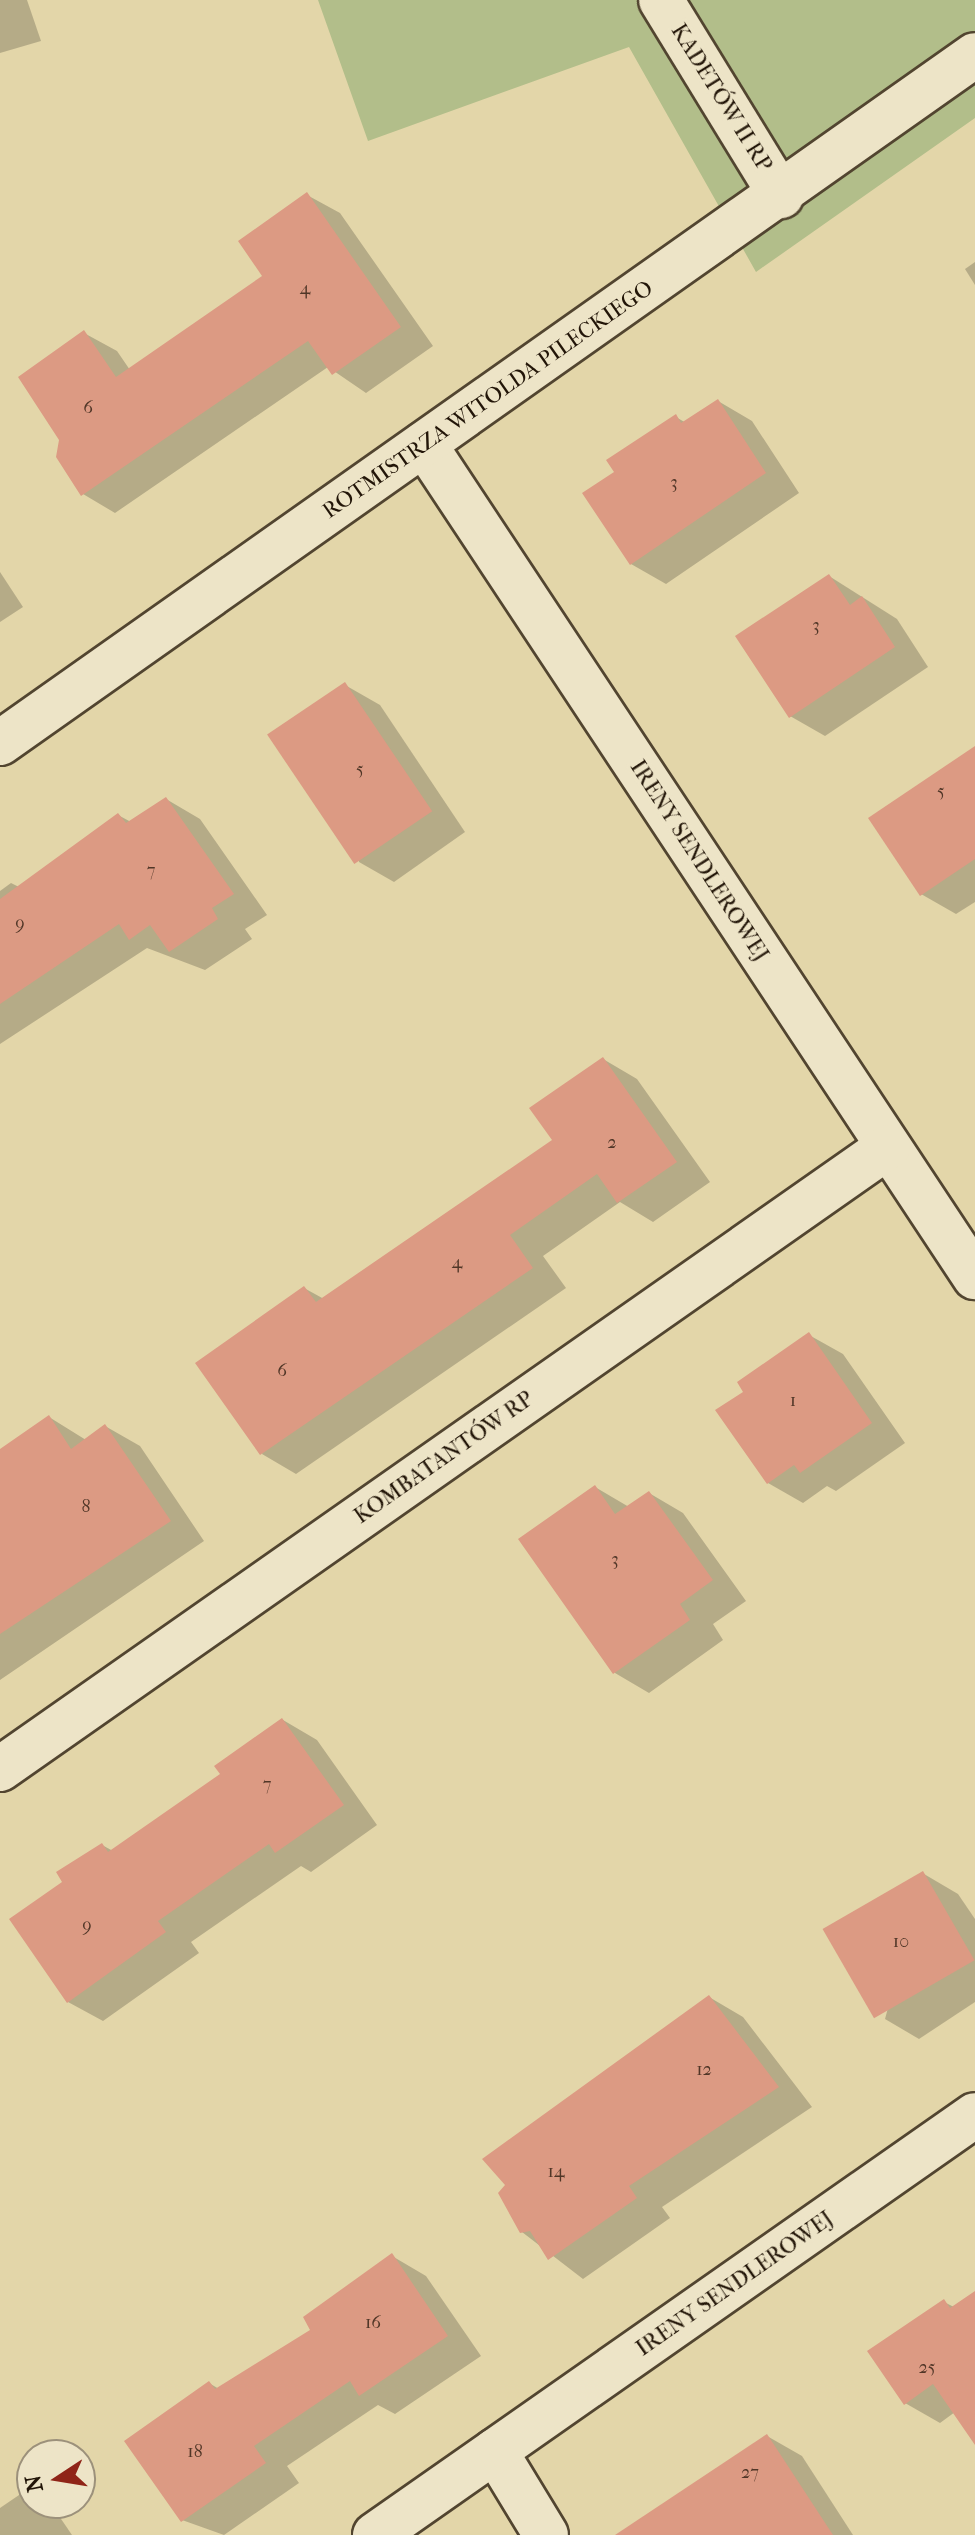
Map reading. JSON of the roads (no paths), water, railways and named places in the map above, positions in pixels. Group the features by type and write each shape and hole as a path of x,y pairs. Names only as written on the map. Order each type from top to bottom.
{"street":[{"name":"KADETÓW II RP","path":"661,0 781,196"},
{"name":"ROTMISTRZA WITOLDA PILECKIEGO","path":"0,743 781,196 975,55"},
{"name":"IRENY SENDLEROWEJ","path":"424,444 975,1277"},
{"name":"KOMBATANTÓW RP","path":"0,1769 888,1147"},
{"name":"IRENY SENDLEROWEJ","path":"375,2535 975,2115"},
{"path":"495,2451 546,2535"}]}
